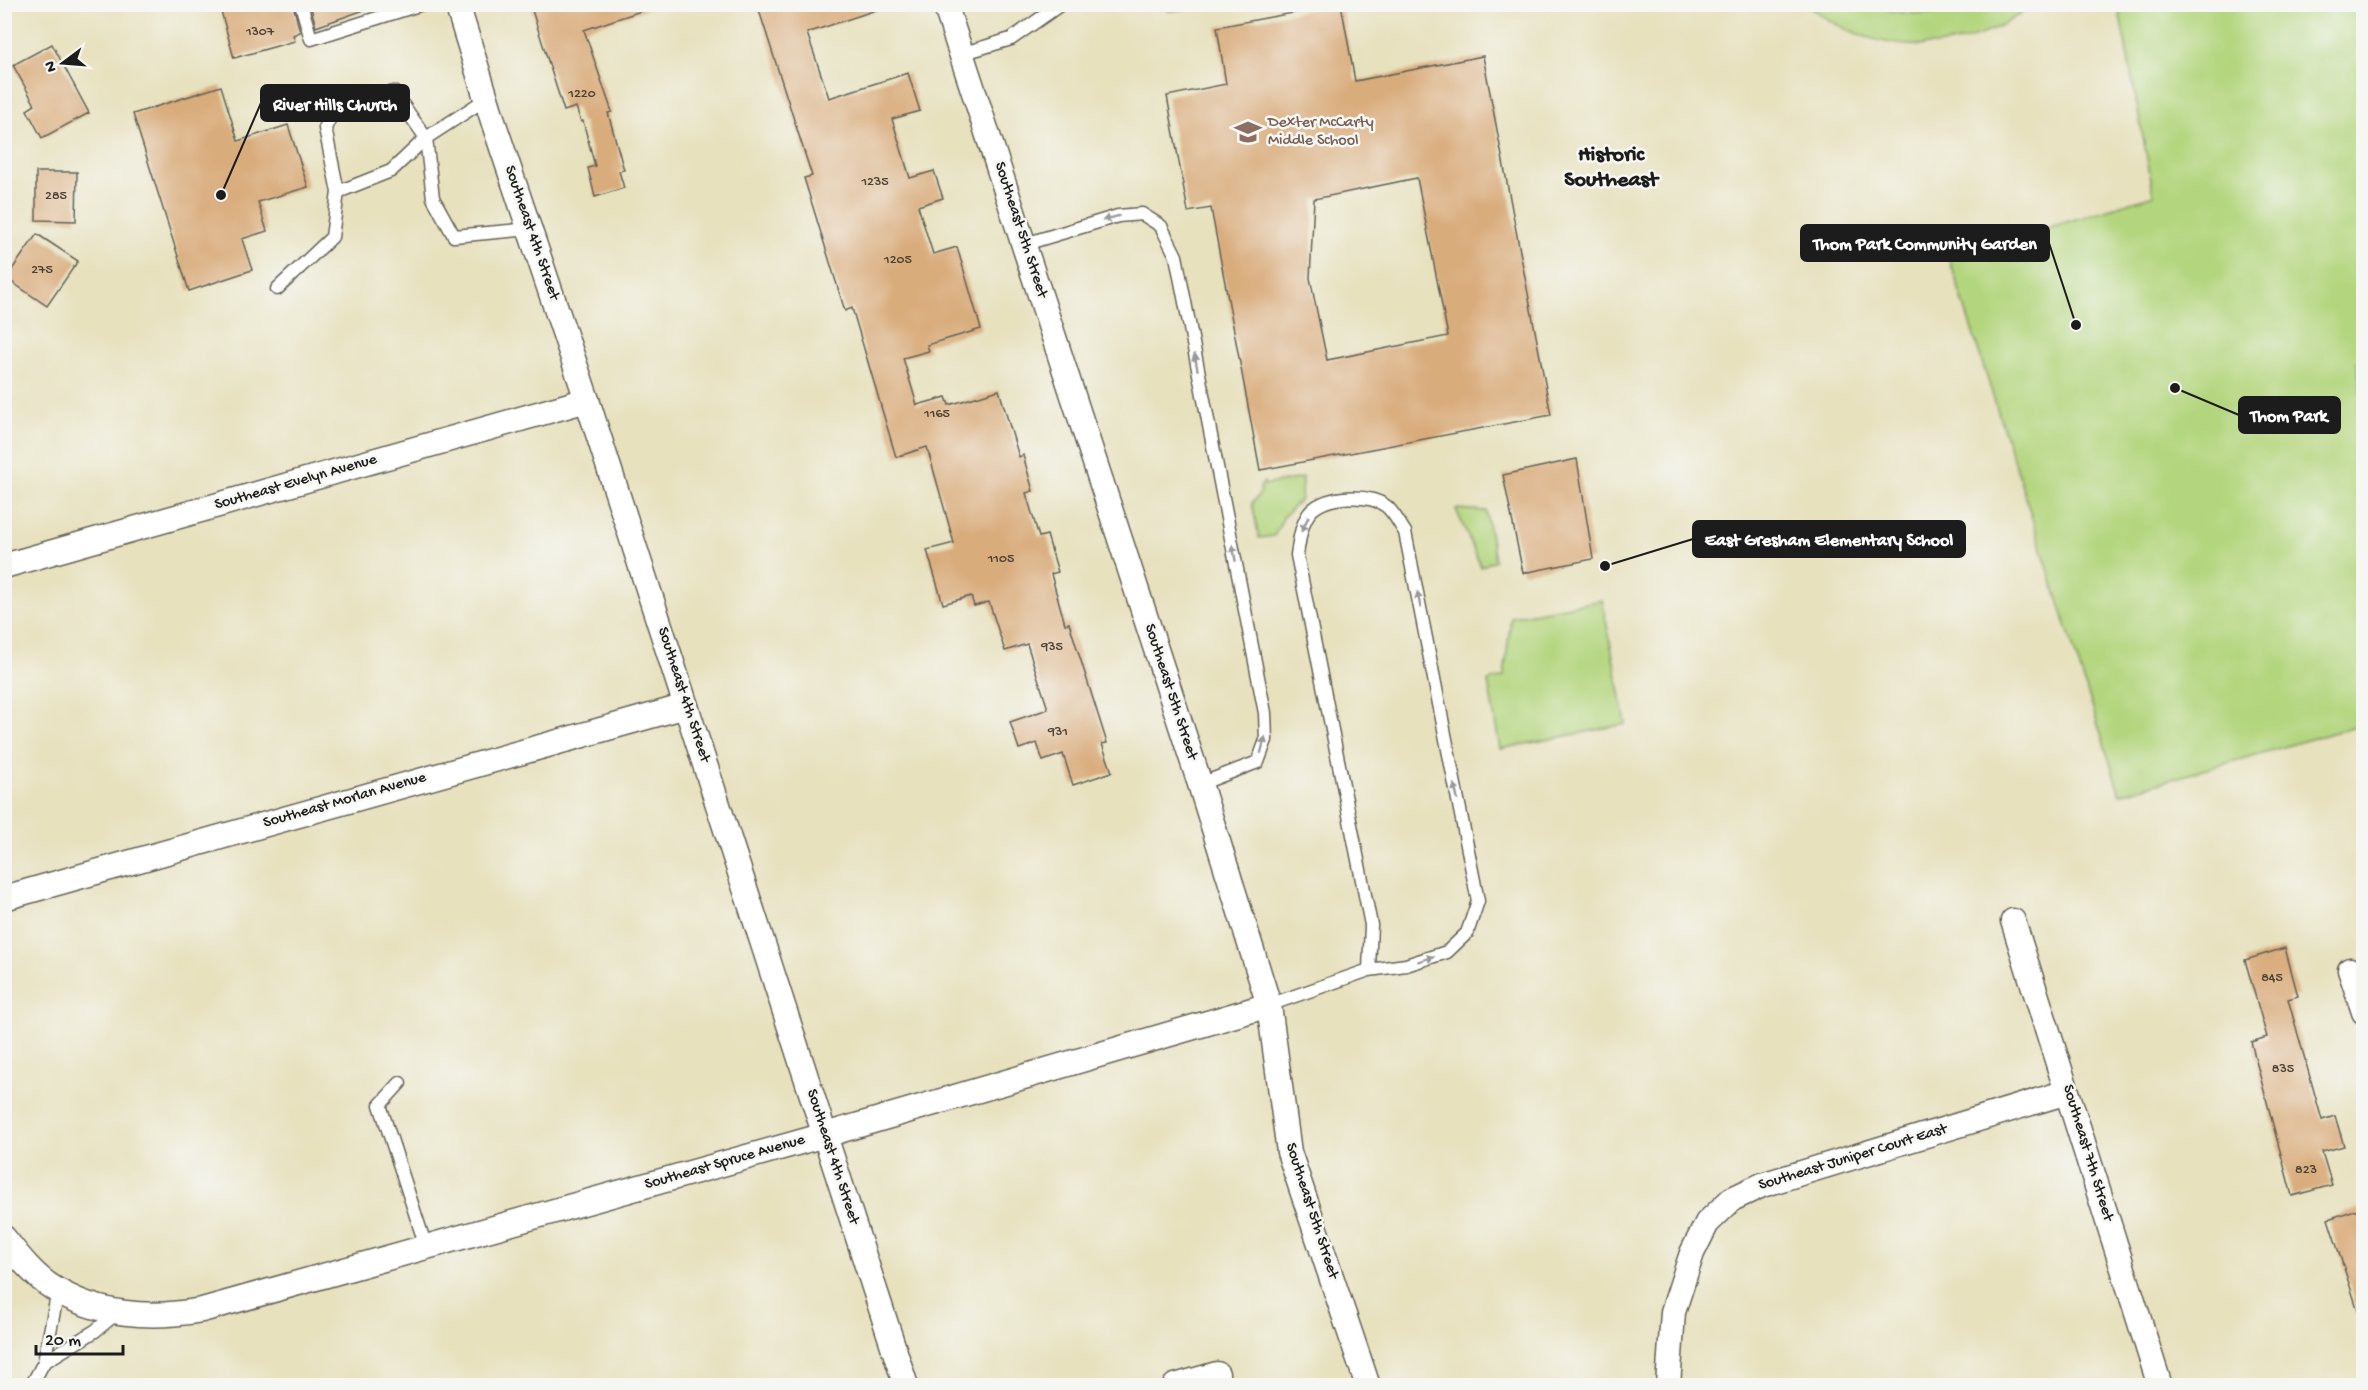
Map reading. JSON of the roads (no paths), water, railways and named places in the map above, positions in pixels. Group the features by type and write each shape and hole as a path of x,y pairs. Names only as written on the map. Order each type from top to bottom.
{"street":[{"name":"Southeast 4th Street","path":"457,4 906,1386"},
{"name":"Southeast 5th Street","path":"945,4 1200,784 1269,1005 1289,1152 1368,1386"},
{"name":"Southeast Evelyn Avenue","path":"4,567 587,400"},
{"name":"Southeast Morlan Avenue","path":"4,898 686,705"},
{"name":"Southeast 7th Street","path":"2013,921 2160,1386"},
{"path":"2350,970 2364,1012"},
{"name":"Southeast Spruce Avenue","path":"4,1238 33,1272 58,1291 118,1312 146,1316 172,1315 249,1298 825,1135 1269,1005"},
{"name":"Southeast Juniper Court East","path":"1668,1386 1673,1312 1692,1253 1707,1223 1731,1199 1762,1185 2067,1092"},
{"path":"1175,1386 1216,1374"}],"lane":[{"path":"301,4 311,39 422,4"},
{"path":"961,54 1011,39 1044,10 1061,4"},
{"path":"277,289 332,237 338,192 325,128 336,105 394,92 426,138 433,198 454,236 530,229"},
{"path":"338,192 391,171 426,138 486,99"},
{"path":"1025,244 1118,216 1142,214 1161,226 1176,256 1265,713 1266,740 1258,762 1200,784"},
{"path":"1269,1005 1369,970 1406,965 1447,952 1467,933 1478,901 1405,532 1386,506 1362,497 1333,500 1311,512 1301,534 1297,555 1371,925 1369,970"},
{"path":"400,1083 380,1105 426,1247"},
{"path":"31,1386 44,1362 58,1291"},
{"path":"44,1362 94,1331 118,1312"}],"place":[{"name":"Dexter McCarty Middle School","path":"1248,132"},
{"name":"River Hills Church","path":"221,195"},
{"name":"Thom Park Community Garden","path":"2076,325"},
{"name":"Thom Park","path":"2175,388"},
{"name":"East Gresham Elementary School","path":"1605,566"}],"district":[{"name":"Historic Southeast","path":"1611,168"}]}
